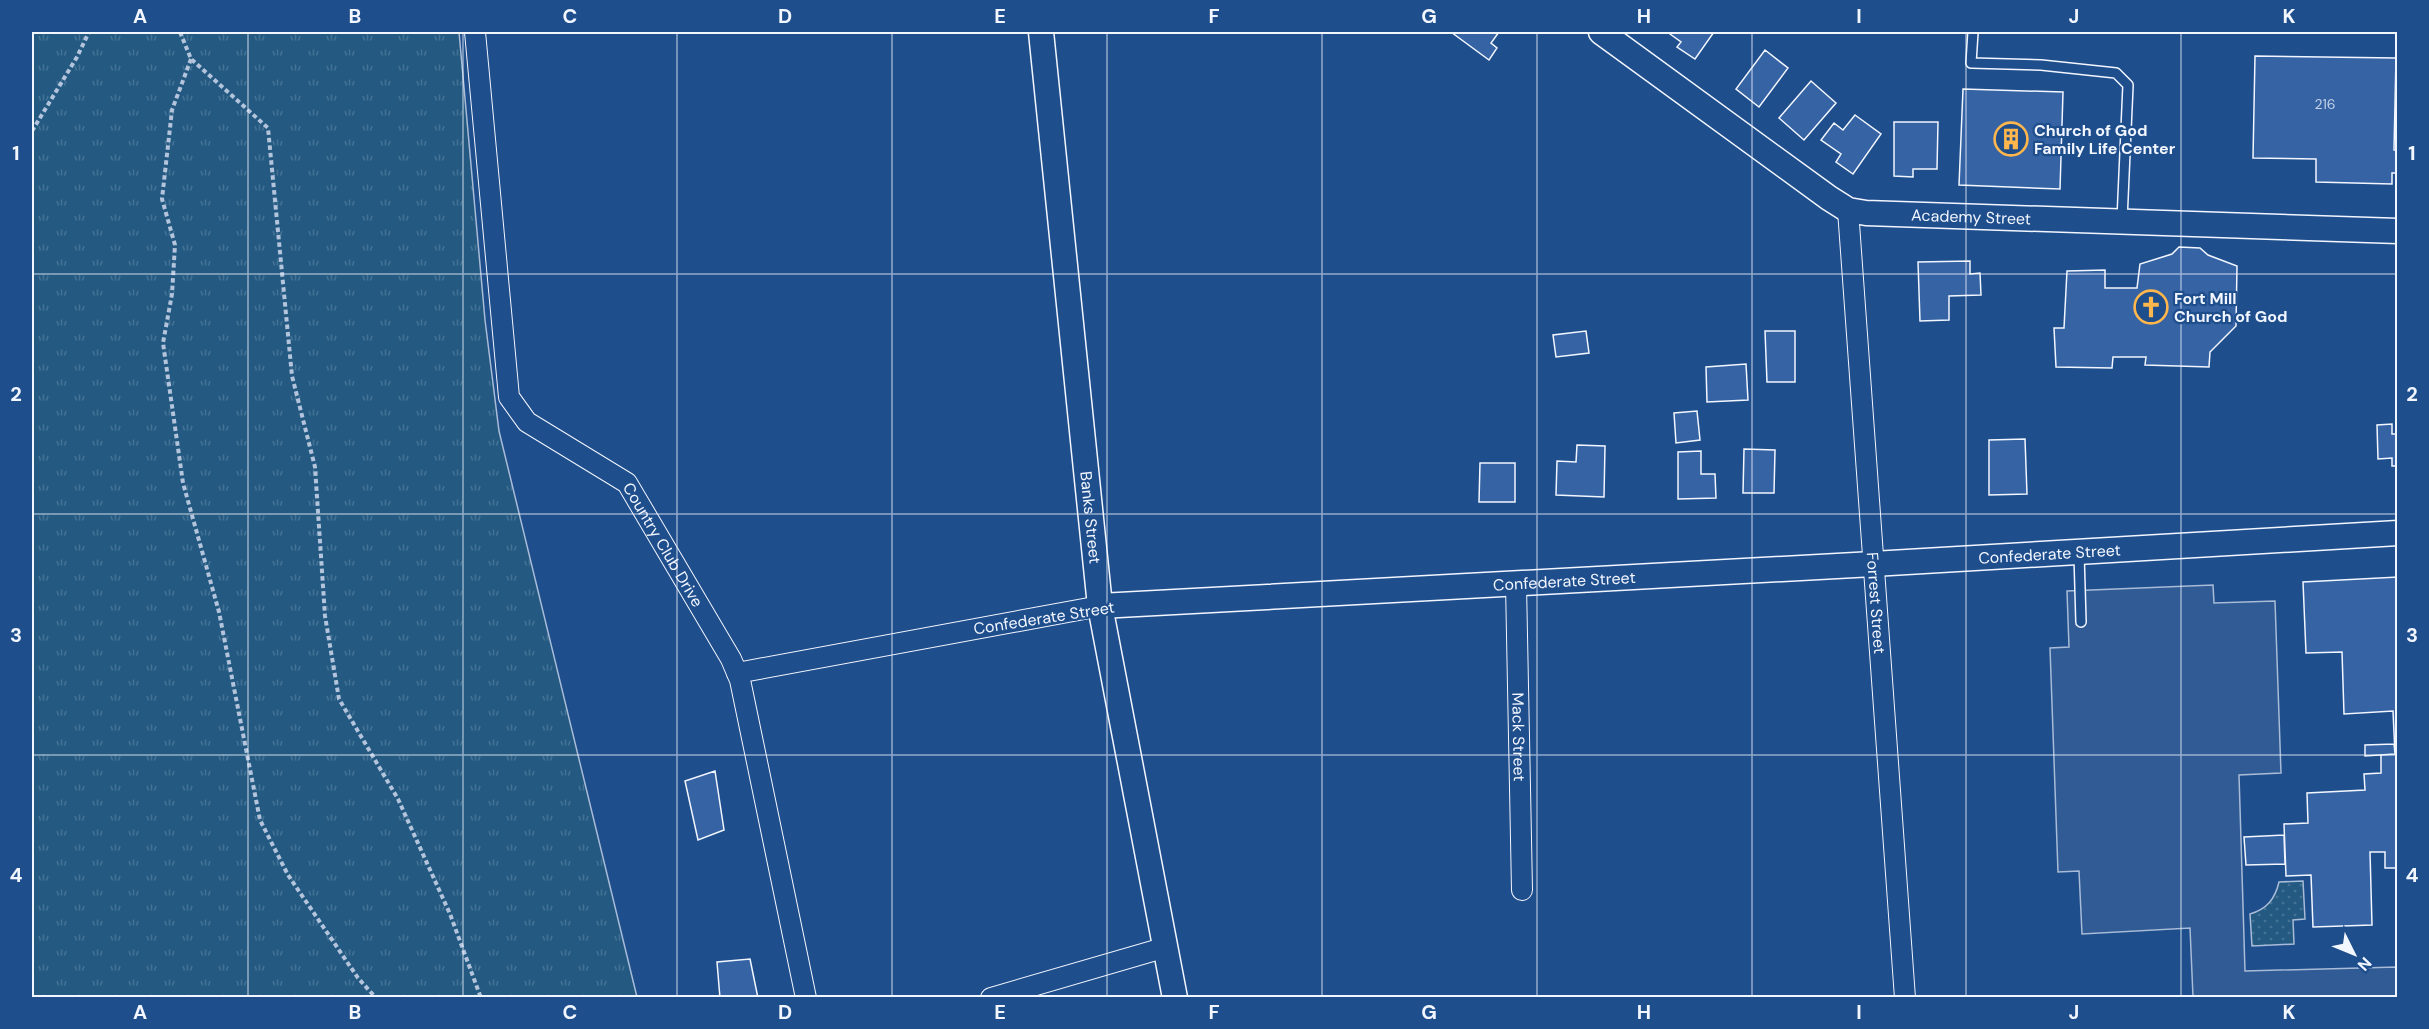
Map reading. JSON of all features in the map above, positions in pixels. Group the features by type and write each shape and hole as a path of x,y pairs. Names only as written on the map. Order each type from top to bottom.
{"street":[{"name":"Country Club Drive","path":"475,32 508,397 527,422 627,483 731,659 740,680 806,998"},
{"name":"Banks Street","path":"1041,32 1100,606 1175,998"},
{"name":"Academy Street","path":"1602,32 1848,210 1866,213 2397,231"},
{"name":"Forrest Street","path":"1848,210 1905,998"},
{"name":"Confederate Street","path":"737,673 1100,606 1873,564 2397,532"},
{"name":"Mack Street","path":"1516,584 1522,890"},
{"path":"991,998 1164,948"}],"lane":[{"path":"1972,32 1971,63 2041,65 2116,73 2128,85 2122,222"},
{"path":"2079,552 2081,622"}],"path":[{"path":"32,131 77,57 89,32"},
{"path":"180,32 191,59 268,128 292,376 315,467 324,616 339,699 398,799 450,914 481,998"},
{"path":"191,59 171,110 162,199 175,244 172,294 163,343 183,483 219,612 260,820 288,875 358,978 376,998"}],"green space":[{"path":"32,32 459,32 485,320 499,431 637,997 32,997"},
{"path":"2303,881 2305,919 2293,920 2294,944 2252,946 2250,914 2269,903 2279,882"}],"shaded area":[{"path":"2213,585 2214,603 2275,601 2281,773 2239,775 2245,971 2397,967 2397,997 2193,997 2190,928 2082,934 2079,871 2058,872 2050,648 2069,647 2067,591"}],"building":[{"path":"1451,32 1499,32 1491,43 1497,48 1489,60"},
{"path":"1672,32 1714,32 1695,59 1677,47 1681,42 1670,34"},
{"path":"1765,50 1788,68 1759,107 1736,89"},
{"path":"2255,56 2396,58 2394,150 2398,151 2398,173 2392,173 2392,184 2316,182 2316,159 2253,158"},
{"path":"1811,81 1836,103 1804,140 1779,118"},
{"name":"Church of God Family Life Center","path":"1963,89 2063,92 2060,189 1959,185"},
{"path":"1855,115 1881,134 1853,174 1836,162 1841,154 1821,140 1834,123 1843,130"},
{"path":"1894,122 1938,122 1937,169 1913,169 1913,177 1894,176"},
{"name":"Fort Mill Church of God","path":"2179,247 2200,248 2208,255 2237,266 2236,326 2210,352 2209,367 2145,365 2146,357 2113,357 2112,368 2056,367 2054,328 2064,328 2067,271 2105,270 2105,288 2137,288 2140,264 2172,254"},
{"path":"1970,261 1970,274 1980,273 1981,295 1949,296 1949,320 1920,321 1918,262"},
{"path":"1586,331 1589,353 1556,357 1553,335"},
{"path":"1765,331 1795,331 1795,382 1767,382"},
{"path":"1746,364 1748,400 1707,402 1706,367"},
{"path":"1697,411 1700,440 1676,443 1674,413"},
{"path":"2392,424 2392,434 2398,434 2398,466 2392,466 2392,458 2378,459 2377,425"},
{"path":"2025,439 2027,494 1989,495 1989,440"},
{"path":"1577,445 1605,446 1604,497 1556,495 1557,461 1576,462"},
{"path":"1744,449 1775,450 1774,493 1743,493"},
{"path":"1701,451 1701,474 1715,474 1716,498 1678,499 1678,452"},
{"path":"1480,463 1515,463 1515,502 1479,502"},
{"path":"2398,577 2398,868 2385,868 2385,852 2370,852 2372,925 2313,927 2311,875 2286,876 2284,824 2308,823 2307,793 2365,790 2364,774 2381,773 2381,755 2395,754 2393,711 2344,714 2342,652 2306,653 2303,582"},
{"path":"2394,744 2395,754 2365,756 2365,745"},
{"path":"715,771 724,830 698,840 685,781"},
{"path":"2284,835 2285,864 2246,865 2244,837"},
{"path":"750,959 758,998 720,998 717,962"}],"place":[{"name":"Church of God Family Life Center","path":"2011,139"},
{"name":"Fort Mill Church of God","path":"2151,307"}]}
